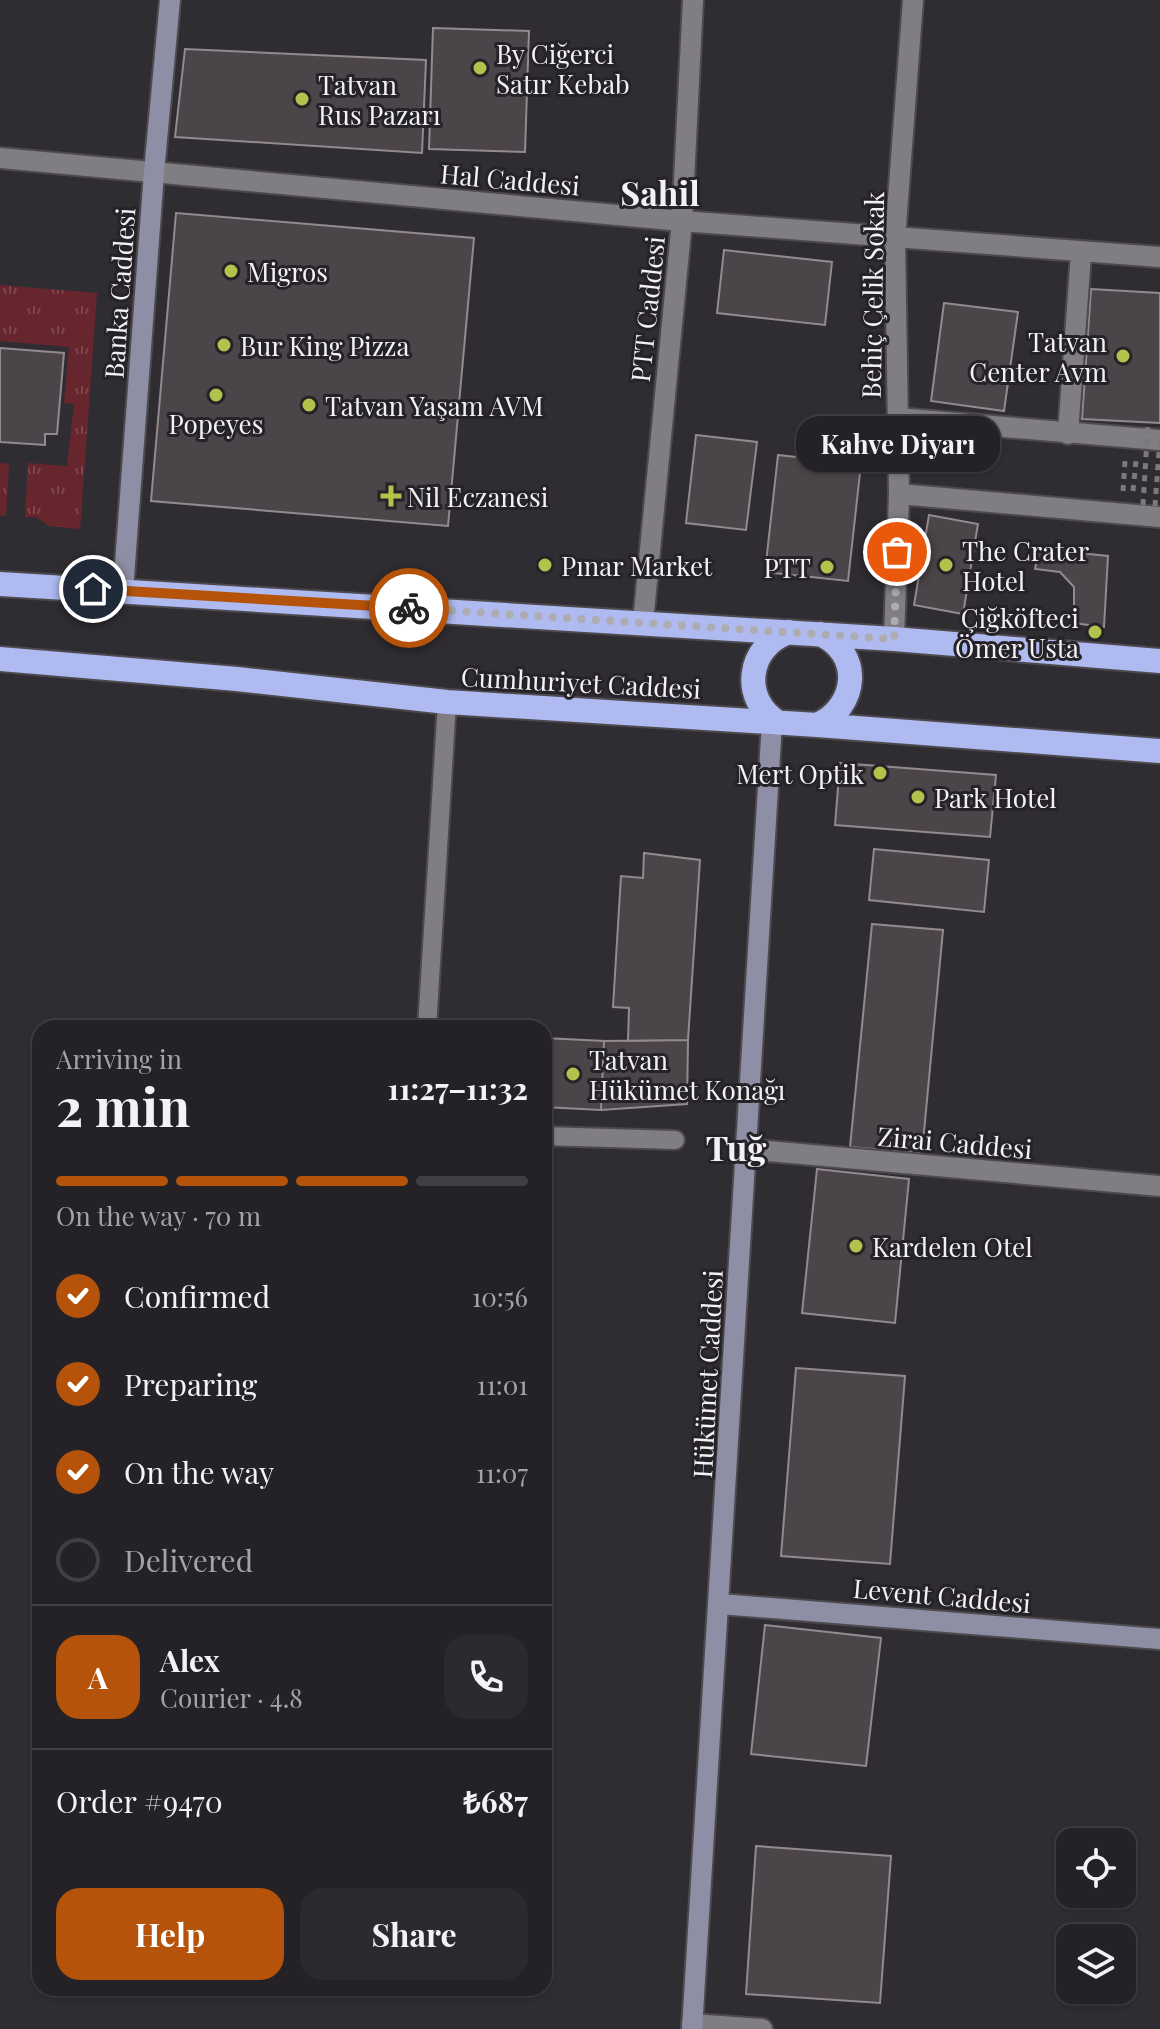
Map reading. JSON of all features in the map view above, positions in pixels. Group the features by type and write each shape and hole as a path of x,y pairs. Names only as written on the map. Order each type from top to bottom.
{"highway":[{"path":"0,584 643,622 1160,661"},
{"path":"775,722 760,706 752,676 756,660 765,646 789,632"},
{"path":"817,725 829,720 840,709 848,696 851,680 848,663 840,648 820,634"},
{"name":"Cumhuriyet Caddesi","path":"0,659 237,679 447,702 775,722 1160,751"}],"street":[{"name":"Banka Caddesi","path":"123,591 170,0"},
{"name":"PTT Caddesi","path":"643,622 682,221 693,0"},
{"name":"Behiç Çelik Sokak","path":"894,639 899,494 895,239 913,0"},
{"name":"Hal Caddesi","path":"0,158 682,221 1160,257"},
{"path":"1068,434 1081,253"},
{"path":"897,418 1160,439"},
{"path":"899,494 1153,509"},
{"name":"Hükümet Caddesi","path":"692,2026 775,722"},
{"name":"Zirai Caddesi","path":"746,1149 1160,1186"},
{"name":"Levent Caddesi","path":"720,1604 1160,1639"},
{"path":"692,2026 762,2029"}],"lane":[{"path":"427,1020 447,702"},
{"path":"552,1136 675,1140"}],"path":[{"path":"1148,423 1153,509"},
{"path":"1153,509 1160,439"},
{"path":"1122,503 1126,446"},
{"path":"1132,504 1137,447"}],"green space":[{"path":"0,285 97,293 80,529 49,526 36,517 25,517 28,463 67,466 74,404 64,403 69,347 0,341"},
{"path":"0,463 9,464 6,516 0,515"}],"building":[{"name":"By Ciğerci Satır Kebab","path":"433,28 529,31 525,152 429,149"},
{"name":"Tatvan Rus Pazarı","path":"185,49 426,60 422,153 175,137"},
{"name":"Tatvan Yaşam AVM","path":"176,213 474,238 448,526 151,501"},
{"path":"724,250 832,262 825,325 717,313"},
{"name":"Tatvan Center Avm","path":"1091,289 1160,293 1160,423 1082,419"},
{"path":"944,303 1018,312 1004,411 931,401"},
{"path":"0,348 64,353 57,434 45,434 45,445 0,442"},
{"path":"696,435 757,442 746,530 686,523"},
{"path":"778,455 861,464 848,581 765,572"},
{"name":"The Crater Hotel","path":"929,515 978,524 963,614 914,605"},
{"path":"1039,549 1108,556 1104,627 1074,623 1074,587 1060,572 1035,569"},
{"path":"840,763 996,775 990,837 835,825"},
{"path":"874,849 989,860 984,912 869,900"},
{"path":"644,853 700,860 688,1040 628,1041 629,1008 613,1007 621,876 643,878"},
{"path":"872,924 943,930 922,1153 850,1147"},
{"name":"Tatvan Hükümet Konağı","path":"552,1038 604,1041 601,1110 552,1107"},
{"path":"688,1040 687,1104 601,1110 604,1041"},
{"name":"Kardelen Otel","path":"817,1169 909,1179 895,1323 802,1313"},
{"path":"796,1368 905,1376 890,1564 781,1556"},
{"path":"765,1625 881,1638 866,1766 751,1754"},
{"path":"756,1846 891,1856 880,2003 746,1994"}],"way so far":[{"path":"409,608 894,639 897,552"}],"place":[{"name":"By Ciğerci Satır Kebab","path":"480,68"},
{"name":"Tatvan Rus Pazarı","path":"302,99"},
{"name":"Migros","path":"231,271"},
{"name":"Bur King Pizza","path":"224,345"},
{"name":"Tatvan Center Avm","path":"1123,356"},
{"name":"Popeyes","path":"216,395"},
{"name":"Tatvan Yaşam AVM","path":"309,405"},
{"name":"Nil Eczanesi","path":"391,496"},
{"name":"Kahve Diyarı","path":"897,552"},
{"name":"Pınar Market","path":"545,565"},
{"name":"The Crater Hotel","path":"946,565"},
{"name":"PTT","path":"827,567"},
{"name":"Çiğköfteci Ömer Usta","path":"1095,632"},
{"name":"Mert Optik","path":"880,773"},
{"name":"Park Hotel","path":"918,797"},
{"name":"Tatvan Hükümet Konağı","path":"573,1074"},
{"name":"Kardelen Otel","path":"856,1246"}],"district":[{"name":"Sahil","path":"660,192"},
{"name":"Tuğ","path":"736,1147"}],"route":[{"path":"93,589 409,608"}]}
